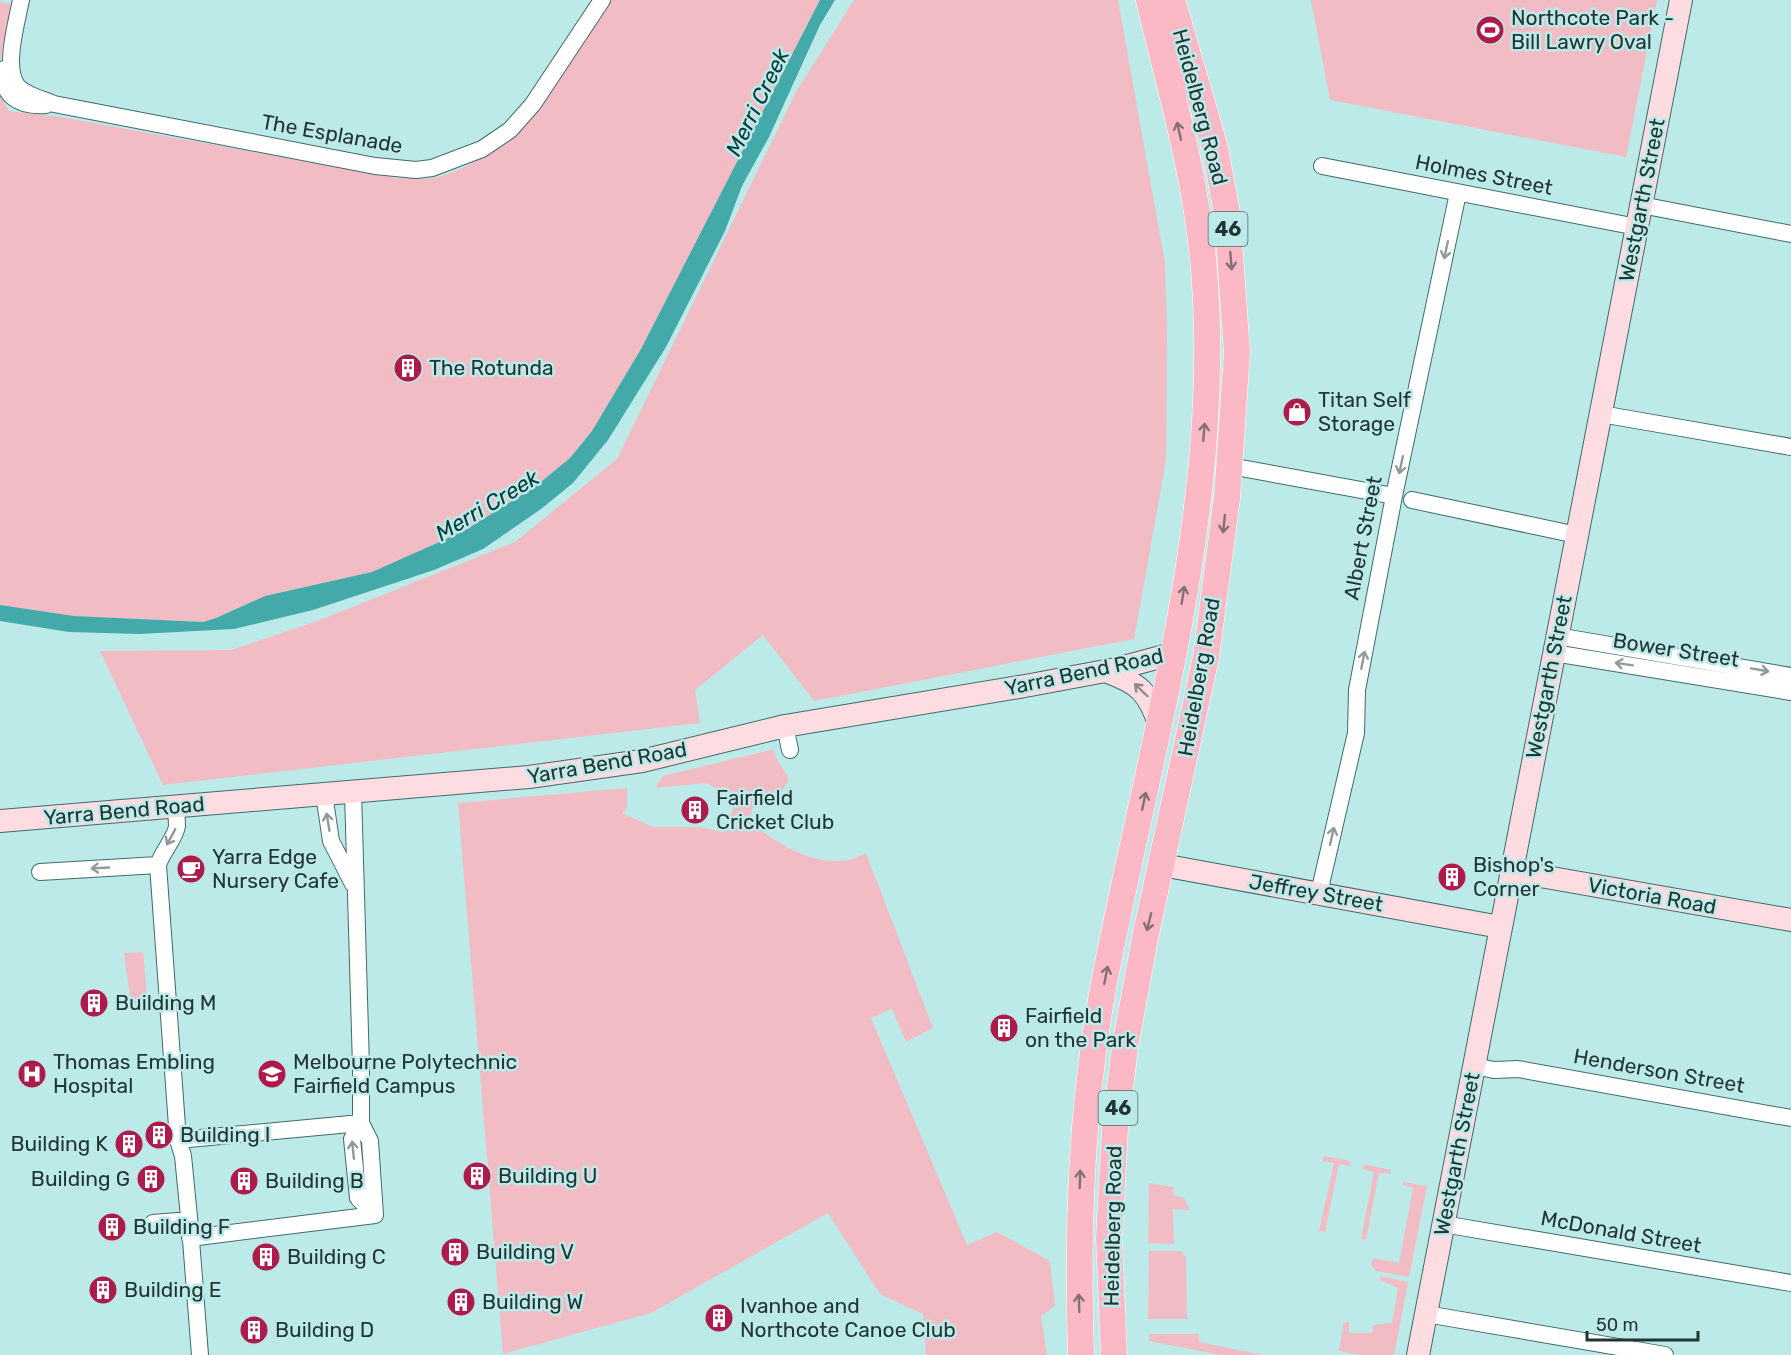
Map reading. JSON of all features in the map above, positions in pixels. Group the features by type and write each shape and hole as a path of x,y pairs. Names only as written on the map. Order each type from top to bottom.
{"main road":[{"name":"Heidelberg Road","path":"1081,1355 1078,1251 1082,1151 1091,1068 1105,978 1161,727 1175,653 1197,502 1205,421 1204,269 1193,188 1149,0"},
{"name":"Heidelberg Road","path":"1114,1355 1109,1238 1115,1129 1127,1036 1206,657 1230,466 1237,352 1227,213 1215,148 1172,0"},
{"name":"Yarra Bend Road","path":"1175,653 1206,657"},
{"name":"Jeffrey Street","path":"1132,859 1162,865"}],"street":[{"name":"The Esplanade","path":"21,0 12,48 4,74 12,90 23,104 54,104 375,166 416,170 432,168 482,149 510,130 533,104 602,0"},
{"name":"Westgarth Street","path":"1418,1355 1681,0"},
{"name":"Holmes Street","path":"1322,166 1637,227"},
{"name":"Albert Street","path":"1319,893 1356,734 1357,690 1394,496 1458,193"},
{"path":"1641,205 1791,234"},
{"path":"1601,414 1791,447"},
{"path":"1230,466 1394,496"},
{"path":"1412,500 1577,535"},
{"name":"Bower Street","path":"1556,645 1791,676"},
{"name":"Bower Street","path":"1556,645 1791,692"},
{"name":"Yarra Bend Road","path":"0,821 529,777 601,767 642,761 785,726 1105,671 1175,653"},
{"path":"1105,671 1138,686 1154,706 1161,727"},
{"path":"785,726 790,750"},
{"path":"153,1223 178,1221 190,1232 375,1215 358,1198 352,1139 360,1123 362,1067 353,792"},
{"path":"324,794 331,841 355,887"},
{"path":"176,806 177,826 172,838 163,849 158,865 178,1140 183,1156 200,1355"},
{"path":"40,872 158,865"},
{"name":"Jeffrey Street","path":"1162,865 1500,927"},
{"name":"Victoria Road","path":"1512,871 1791,920"},
{"name":"Henderson Street","path":"1475,1060 1506,1062 1518,1068 1791,1118"},
{"path":"178,1140 360,1123"},
{"name":"McDonald Street","path":"1443,1224 1791,1284"},
{"path":"1426,1314 1665,1355"}],"shaded area":[{"path":"609,0 820,0 641,349 592,431 570,458 536,486 464,531 372,572 265,596 203,622 73,616 0,605 0,95 9,111 61,117 397,178 433,178 468,165 494,149 518,128 558,80"},
{"path":"854,0 1118,0 1165,263 1167,330 1166,461 1134,639 814,701 763,635 695,690 700,723 163,785 100,651 231,650 320,620 515,542 617,459 796,92"},
{"path":"1311,0 1657,0 1626,157 1330,100"},
{"path":"0,2 11,4 0,62"},
{"path":"774,749 775,756 789,779 779,796 762,795 753,806 749,821 789,848 820,860 851,859 866,853 933,1028 906,1042 892,1009 871,1018 967,1245 997,1232 1050,1261 1055,1306 1041,1316 1047,1355 926,1355 923,1314 880,1294 828,1213 651,1313 503,1354 458,803 627,788 627,808 622,813 653,827 700,827 722,832 738,800 706,783 655,788 663,776"},
{"path":"143,952 148,1008 132,1010 124,953"},
{"path":"1324,1156 1350,1161 1350,1166 1339,1164 1325,1232 1319,1231 1334,1163 1322,1161"},
{"path":"1364,1164 1391,1170 1391,1174 1379,1173 1366,1240 1361,1239 1374,1172 1363,1169"},
{"path":"1403,1182 1427,1186 1409,1277 1376,1271 1371,1265 1373,1258 1399,1263 1413,1188 1403,1185"},
{"path":"1149,1183 1174,1187 1173,1195 1184,1198 1190,1210 1173,1209 1174,1244 1148,1243"},
{"path":"1149,1251 1182,1251 1186,1256 1187,1319 1148,1319"},
{"path":"1380,1276 1408,1282 1394,1355 1360,1355 1339,1351 1344,1322 1349,1322 1349,1333 1372,1333 1373,1325 1392,1323 1398,1288 1380,1280"},
{"path":"1149,1334 1199,1334 1199,1342 1263,1355 1221,1355 1149,1341"}],"water":[{"path":"820,0 835,0 820,25 769,137 742,186 725,231 666,347 608,440 573,483 541,509 483,549 434,570 313,610 234,629 139,634 69,632 0,621 0,605 74,616 203,622 265,596 372,572 464,531 536,486 570,458 592,431 641,349"}],"place":[{"name":"Northcote Park - Bill Lawry Oval","path":"1490,30"},
{"name":"The Rotunda","path":"408,368"},
{"name":"Titan Self Storage","path":"1297,412"},
{"name":"Fairfield Cricket Club","path":"695,810"},
{"name":"Yarra Edge Nursery Cafe","path":"191,869"},
{"name":"Bishop's Corner","path":"1452,877"},
{"name":"Building M","path":"94,1003"},
{"name":"Fairfield on the Park","path":"1004,1028"},
{"name":"Thomas Embling Hospital","path":"32,1074"},
{"name":"Melbourne Polytechnic Fairfield Campus","path":"272,1074"},
{"name":"Building I","path":"159,1135"},
{"name":"Building K","path":"129,1144"},
{"name":"Building U","path":"477,1176"},
{"name":"Building G","path":"151,1179"},
{"name":"Building B","path":"244,1181"},
{"name":"Building F","path":"112,1227"},
{"name":"Building V","path":"455,1252"},
{"name":"Building C","path":"266,1257"},
{"name":"Building E","path":"103,1290"},
{"name":"Building W","path":"461,1302"},
{"name":"Ivanhoe and Northcote Canoe Club","path":"719,1318"},
{"name":"Building D","path":"254,1330"}],"water label":[{"name":"Merri Creek","path":"757,102"},
{"name":"Merri Creek","path":"487,505"}]}
